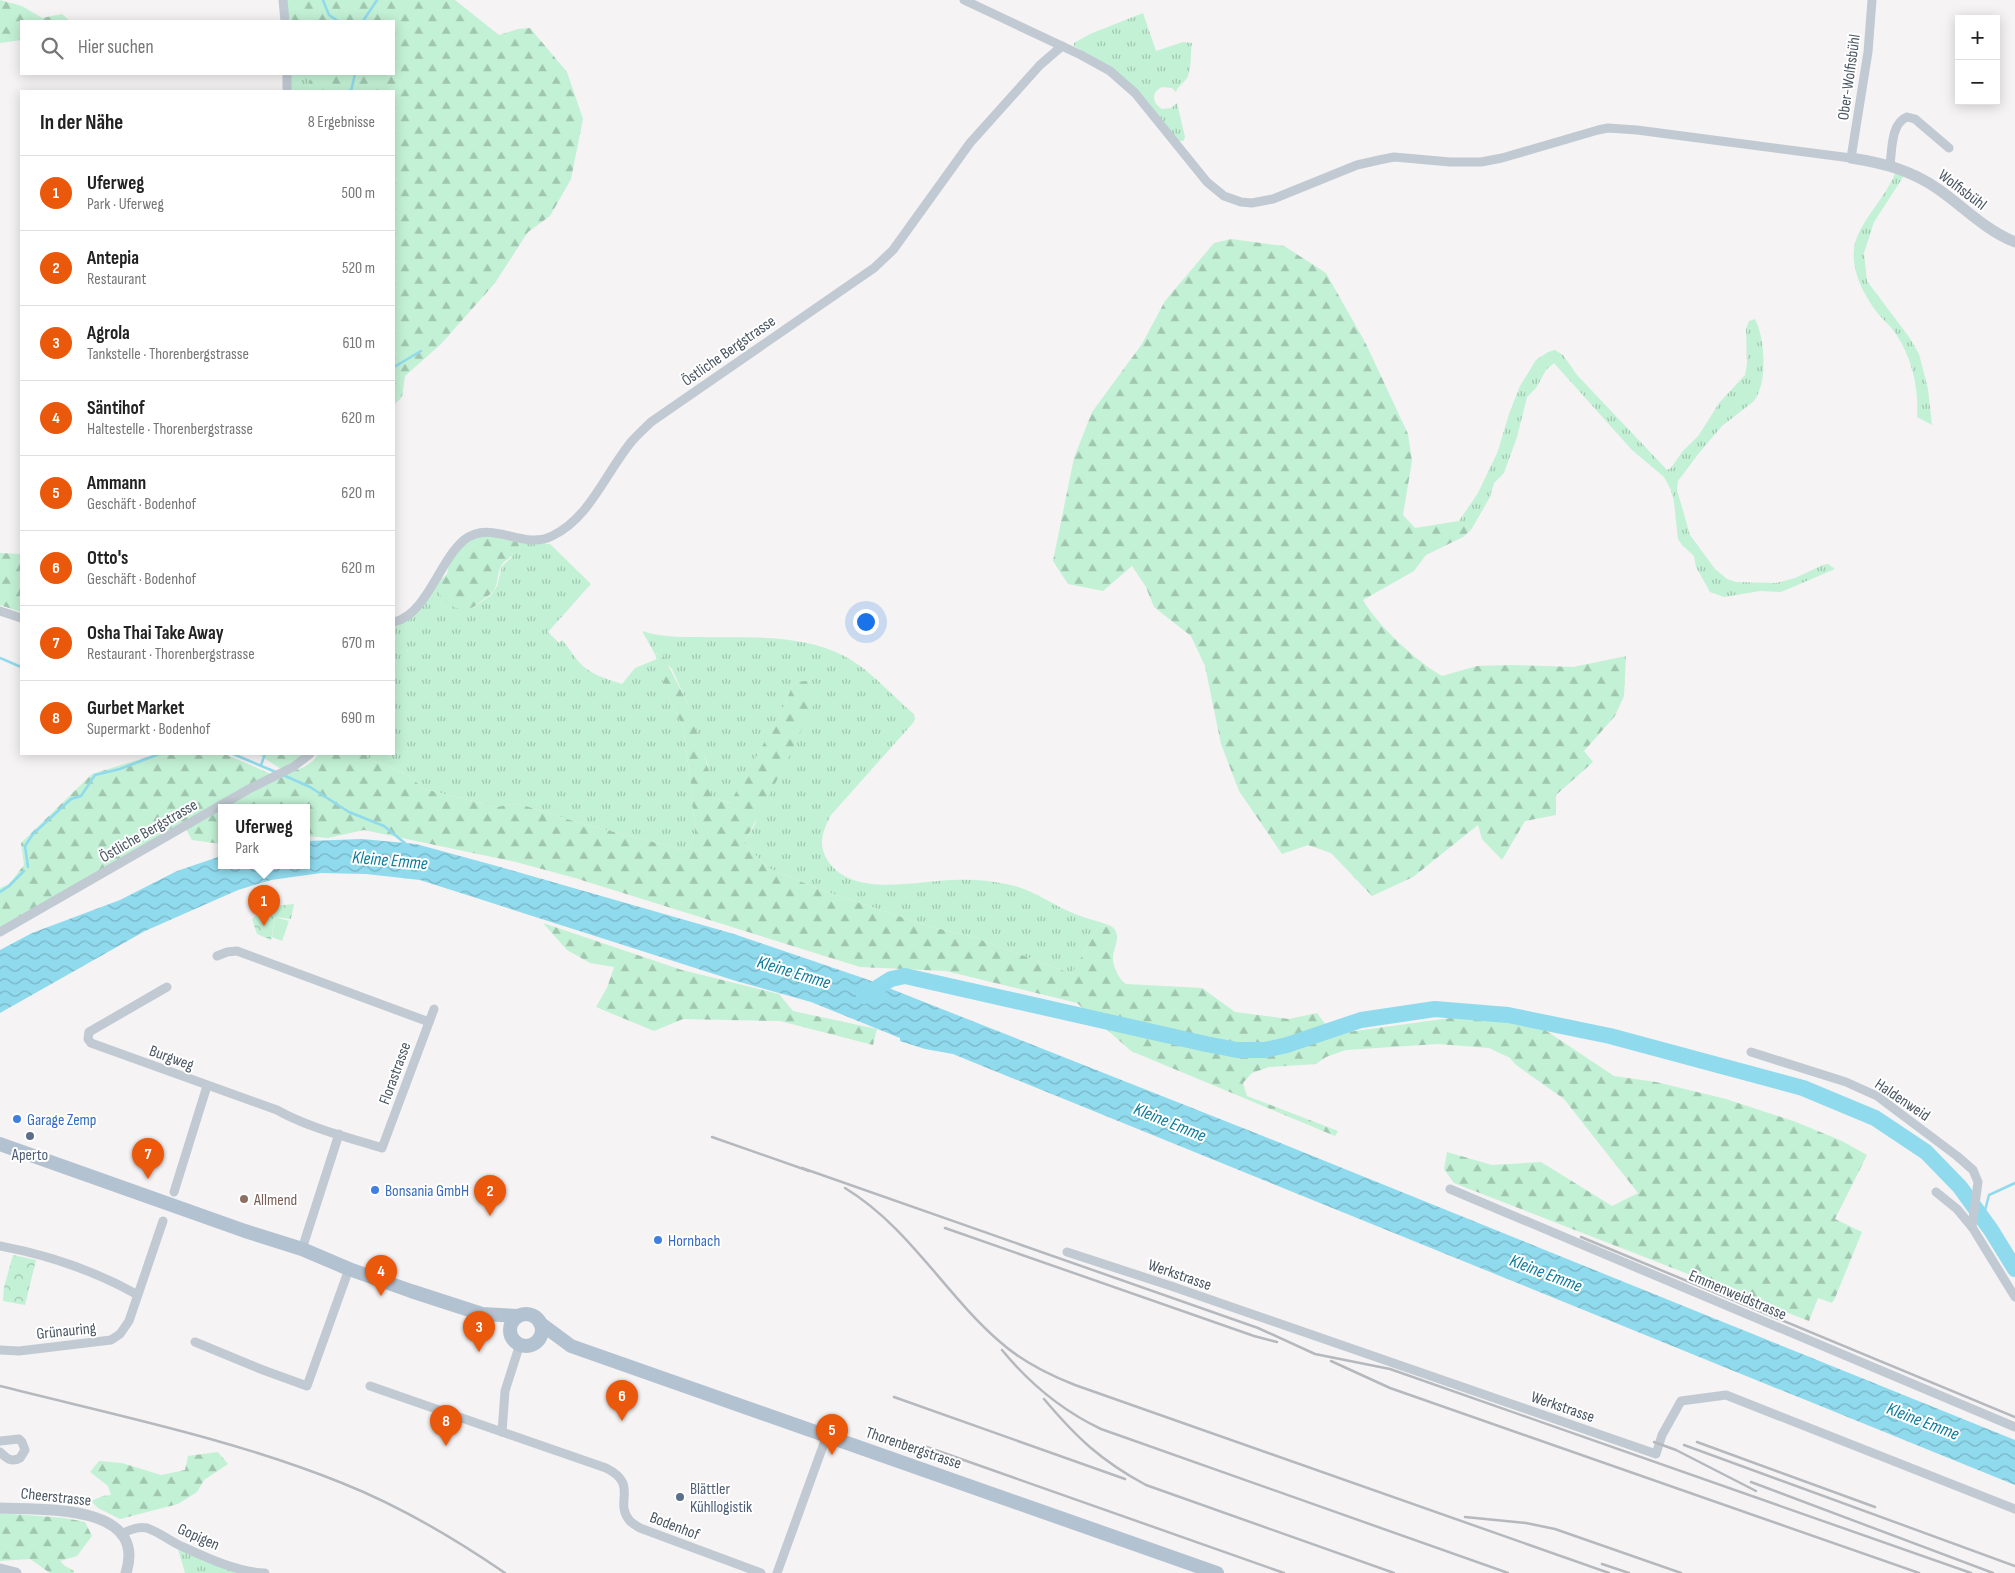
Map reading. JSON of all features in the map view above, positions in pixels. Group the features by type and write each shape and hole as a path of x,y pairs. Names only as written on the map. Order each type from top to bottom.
{"main road":[{"path":"0,1144 245,1231 302,1249 349,1269 482,1314 522,1341"},
{"path":"482,1314 518,1316 529,1314 534,1316 540,1323 540,1335 522,1341"},
{"path":"518,1316 511,1325 522,1341"},
{"name":"Thorenbergstrasse","path":"540,1323 572,1346"},
{"name":"Thorenbergstrasse","path":"522,1341 572,1346 1217,1573"}],"street":[{"path":"283,0 285,20"},
{"path":"964,0 1103,66 1135,93 1207,182 1224,196 1246,203 1273,199 1351,168 1379,160 1394,157 1450,162 1481,162 1507,157 1583,133 1608,128 1851,158"},
{"name":"Ober-Wolfisbühl","path":"1851,158 1868,52 1872,0"},
{"name":"Östliche Bergstrasse","path":"395,622 404,619 413,612 449,558 463,541 470,536 492,532 512,538 536,540 551,537 561,531 583,510 632,441 651,422 874,268 893,250 970,143 1040,65 1062,46"},
{"path":"287,75 287,90"},
{"name":"Wolfisbühl","path":"1890,165 1896,128 1900,120 1907,116 1915,119 1949,148"},
{"name":"Wolfisbühl","path":"1851,158 1890,165 1926,182 1988,228 2015,242"},
{"path":"0,611 20,618"},
{"name":"Östliche Bergstrasse","path":"225,804 293,767 309,755"},
{"name":"Östliche Bergstrasse","path":"0,932 218,808"},
{"path":"217,956 227,952 237,952 429,1022"},
{"name":"Burgweg","path":"166,987 89,1032 88,1039 97,1046 339,1134"},
{"name":"Florastrasse","path":"339,1134 382,1148 434,1008"},
{"name":"Haldenweid","path":"1751,1052 1846,1082 1877,1096 1957,1156 1973,1170 1978,1182 1972,1223"},
{"path":"174,1192 207,1086"},
{"path":"302,1249 339,1134"},
{"name":"Emmenweidstrasse","path":"1450,1188 2015,1426"},
{"path":"1936,1192 1972,1223 2015,1297"},
{"name":"Grünauring","path":"0,1350 20,1351 111,1340 120,1334 128,1321 163,1221"},
{"path":"0,1246 41,1254 71,1264 136,1294"},
{"name":"Werkstrasse","path":"1067,1252 1190,1292 1656,1454 1662,1435 1681,1401 1726,1395 2015,1509"},
{"path":"195,1342 307,1386 349,1269"},
{"path":"502,1432 505,1391 522,1341"},
{"name":"Bodenhof","path":"370,1386 606,1468 618,1474 625,1489 624,1504 627,1515 630,1521 640,1528 761,1573"},
{"path":"778,1573 828,1435"},
{"name":"Cheerstrasse","path":"0,1440 19,1439 25,1450 20,1458 14,1461 0,1452"},
{"name":"Cheerstrasse","path":"0,1508 87,1514 106,1521 121,1534"},
{"name":"Gopigen","path":"121,1534 135,1528 147,1528 180,1546 252,1572 265,1573"},
{"path":"121,1534 128,1551 129,1560 126,1573"},
{"path":"0,1569 16,1573"}],"green space":[{"path":"0,0 22,6 42,18 62,14 69,20 20,20 20,40 0,43"},
{"path":"285,0 455,0 499,35 518,29 530,28 567,72 583,119 571,179 550,216 528,232 495,283 441,344 405,376 402,397 395,404 395,90 309,90 311,75 395,75 395,20 291,20 287,17"},
{"path":"1143,13 1156,51 1183,42 1192,43 1190,68 1187,78 1178,87 1176,92 1172,88 1162,87 1158,89 1154,98 1156,104 1162,109 1171,108 1177,103 1185,137 1183,141 1179,141 1100,61 1074,46 1074,43 1090,34"},
{"path":"290,75 311,75 309,90 290,90"},
{"path":"1896,171 1905,174 1874,222 1864,253 1867,281 1909,337 1919,354 1928,389 1932,425 1917,417 1917,395 1913,374 1902,343 1876,311 1861,287 1855,268 1854,249 1856,240"},
{"path":"1231,239 1284,246 1326,273 1366,344 1408,434 1412,461 1403,515 1415,528 1459,521 1471,530 1463,537 1426,555 1414,571 1363,600 1369,610 1398,642 1421,662 1442,676 1477,666 1573,667 1626,656 1624,696 1615,716 1584,751 1593,762 1556,795 1556,815 1525,821 1502,860 1482,839 1478,825 1413,877 1372,896 1331,853 1308,845 1282,854 1239,791 1221,744 1205,666 1191,636 1154,607 1146,587 1132,566 1103,591 1068,584 1053,561 1074,458 1092,412 1142,344 1165,301 1214,243"},
{"path":"1755,319 1761,337 1764,360 1758,393 1754,401 1722,426 1678,481 1677,490 1690,535 1715,569 1727,579 1736,582 1776,583 1795,578 1823,565 1828,564 1835,569 1781,592 1760,591 1724,597 1710,592 1696,567 1694,556 1678,539 1674,502 1671,490 1664,477 1632,450 1554,363 1546,370 1536,388 1527,397 1517,437 1504,473 1494,483 1490,497 1471,530 1459,521 1478,493 1498,451 1520,386 1536,360 1555,350 1563,355 1577,375 1667,470 1671,468 1682,452 1699,435 1719,403 1745,375 1747,364 1746,329 1749,321"},
{"path":"483,534 518,542 517,552 502,565 492,593 468,609 456,608 446,601 435,585 447,574 449,564 461,547 468,541"},
{"path":"518,542 550,544 591,584 548,632 559,643 562,640 588,670 622,684 635,668 657,659 670,702 683,726 692,793 695,834 684,850 583,824 516,803 497,807 424,789 408,775 369,759 366,755 395,755 395,626 410,619 435,585 468,608 474,607 491,595 497,586 502,566 512,557"},
{"path":"0,553 20,554 20,612 0,605"},
{"path":"642,631 677,637 754,637 809,643 844,656 863,668 914,714 915,719 913,723 831,815 828,821 822,838 823,849 828,861 839,872 853,880 869,884 886,885 980,880 1015,886 1075,914 1111,926 1098,927 1072,974 973,937 928,926 821,890 768,868 744,843 755,824 794,682 781,713 731,803 710,797 708,766 687,702 672,669 657,653 655,654"},
{"path":"660,653 664,657 687,702 703,749 710,777 711,797 730,803 781,713 794,682 807,681 815,701 790,755 744,843 768,868 821,890 928,926 973,937 1072,974 1098,927 1111,926 1117,934 1113,960 1119,977 1126,984 1202,988 1235,1012 1289,1019 1317,1013 1333,1034 1458,1017 1539,1026 1614,1076 1656,1082 1726,1099 1796,1122 1842,1141 1867,1155 1835,1219 1862,1232 1835,1298 1832,1303 1818,1298 1809,1321 1454,1183 1444,1169 1447,1152 1492,1165 1541,1162 1612,1206 1638,1193 1564,1099 1516,1065 1510,1058 1489,1048 1438,1044 1346,1050 1326,1057 1316,1064 1269,1067 1252,1073 1243,1083 1247,1096 1338,1131 1335,1136 1131,1051 1077,1003 946,971 860,967 575,878 516,862 364,830 328,838 310,836 310,804 230,804 279,777 304,767 313,761 317,755 366,755 369,759 408,775 424,789 497,807 516,803 583,824 684,850 695,834 692,793 683,726 670,702 655,654"},
{"path":"154,755 227,755 271,774 0,928 0,888 9,884 24,865 21,843 92,774"},
{"path":"260,755 303,755 281,769"},
{"path":"218,811 218,844 192,840 186,829"},
{"path":"294,904 291,919 275,917 271,940 257,934 252,919 265,907"},
{"path":"275,917 289,921 282,941 272,937"},
{"path":"543,923 682,970 779,994 793,1011 877,1029 873,1045 780,1021 683,1019 654,1031 596,1007 607,988 614,967 590,963 567,950"},
{"path":"13,1255 36,1260 25,1305 3,1301 4,1287"},
{"path":"218,1452 228,1464 204,1480 197,1492 178,1504 120,1519 98,1508 91,1501 111,1495 108,1486 90,1472 99,1461 122,1463 161,1475 185,1470 188,1456"},
{"path":"0,1513 65,1518 85,1522 92,1536 77,1556 60,1561 74,1571 74,1573 50,1573 30,1559 0,1561"},
{"path":"178,1549 249,1573 185,1573"}],"water":[{"name":"Kleine Emme","path":"362,839 416,844 734,934 866,979 1263,1136 2015,1440 2015,1485 953,1054 925,1049 900,1041 900,1038 811,1002 736,981 420,880 366,874 321,873 271,880 238,890 145,931 0,1013 0,950 32,933 120,900 177,871 218,857 218,869 310,869 310,841"}],"waterway":[{"path":"323,0 329,15 336,20"},
{"path":"364,20 377,0"},
{"path":"351,90 355,75"},
{"path":"395,366 421,351"},
{"path":"0,658 20,667"},
{"path":"28,867 25,846 33,834 71,799 81,796 95,775 120,769 156,755"},
{"path":"235,755 278,773"},
{"path":"261,765 265,755"},
{"name":"Kleine Emme","path":"283,775 310,787 349,812 384,826 406,844"},
{"path":"0,892 24,871"},
{"path":"864,996 891,979 905,976 1237,1050 1265,1050 1287,1045 1361,1020 1435,1009 1508,1015 1610,1036 1803,1088 1875,1118 1926,1152 1960,1187 1991,1230 2015,1269"},
{"path":"1983,1218 1989,1195 2015,1183"}],"railway":[{"path":"712,1137 809,1171"},
{"path":"802,1168 1258,1328 1315,1354 1390,1369 1971,1573"},
{"path":"845,1188 868,1204 888,1222 979,1322 999,1341 1016,1355 1044,1372 1075,1385 1609,1573"},
{"path":"945,1228 1254,1336 1277,1342"},
{"path":"1581,1237 2015,1417"},
{"path":"1002,1350 1035,1385 1059,1405 1101,1429 1508,1573"},
{"path":"1331,1361 1390,1388 1919,1573"},
{"path":"0,1386 173,1429 301,1467 364,1492 406,1512 466,1547 505,1573"},
{"path":"894,1397 1125,1479"},
{"path":"1044,1399 1078,1437 1116,1467 1146,1485 1394,1573"},
{"path":"1654,1442 1676,1450 1756,1491"},
{"path":"1697,1442 1875,1507"},
{"path":"1684,1445 2015,1566"},
{"path":"924,1446 1284,1573"},
{"path":"1751,1482 1993,1573"},
{"path":"1465,1517 1526,1523 1555,1529 1681,1573"},
{"path":"1602,1564 1629,1573"}],"place":[{"name":"Uferweg","path":"264,926"},
{"name":"Garage Zemp","path":"17,1119"},
{"name":"Aperto","path":"30,1136"},
{"name":"Osha Thai Take Away","path":"148,1179"},
{"name":"Bonsania GmbH","path":"375,1190"},
{"name":"Allmend","path":"244,1199"},
{"name":"Antepia","path":"490,1216"},
{"name":"Hornbach","path":"658,1240"},
{"name":"Säntihof","path":"381,1296"},
{"name":"Agrola","path":"479,1352"},
{"name":"Otto's","path":"622,1421"},
{"name":"Gurbet Market","path":"446,1446"},
{"name":"Ammann","path":"832,1455"},
{"name":"Blättler Kühllogistik","path":"680,1497"}]}
